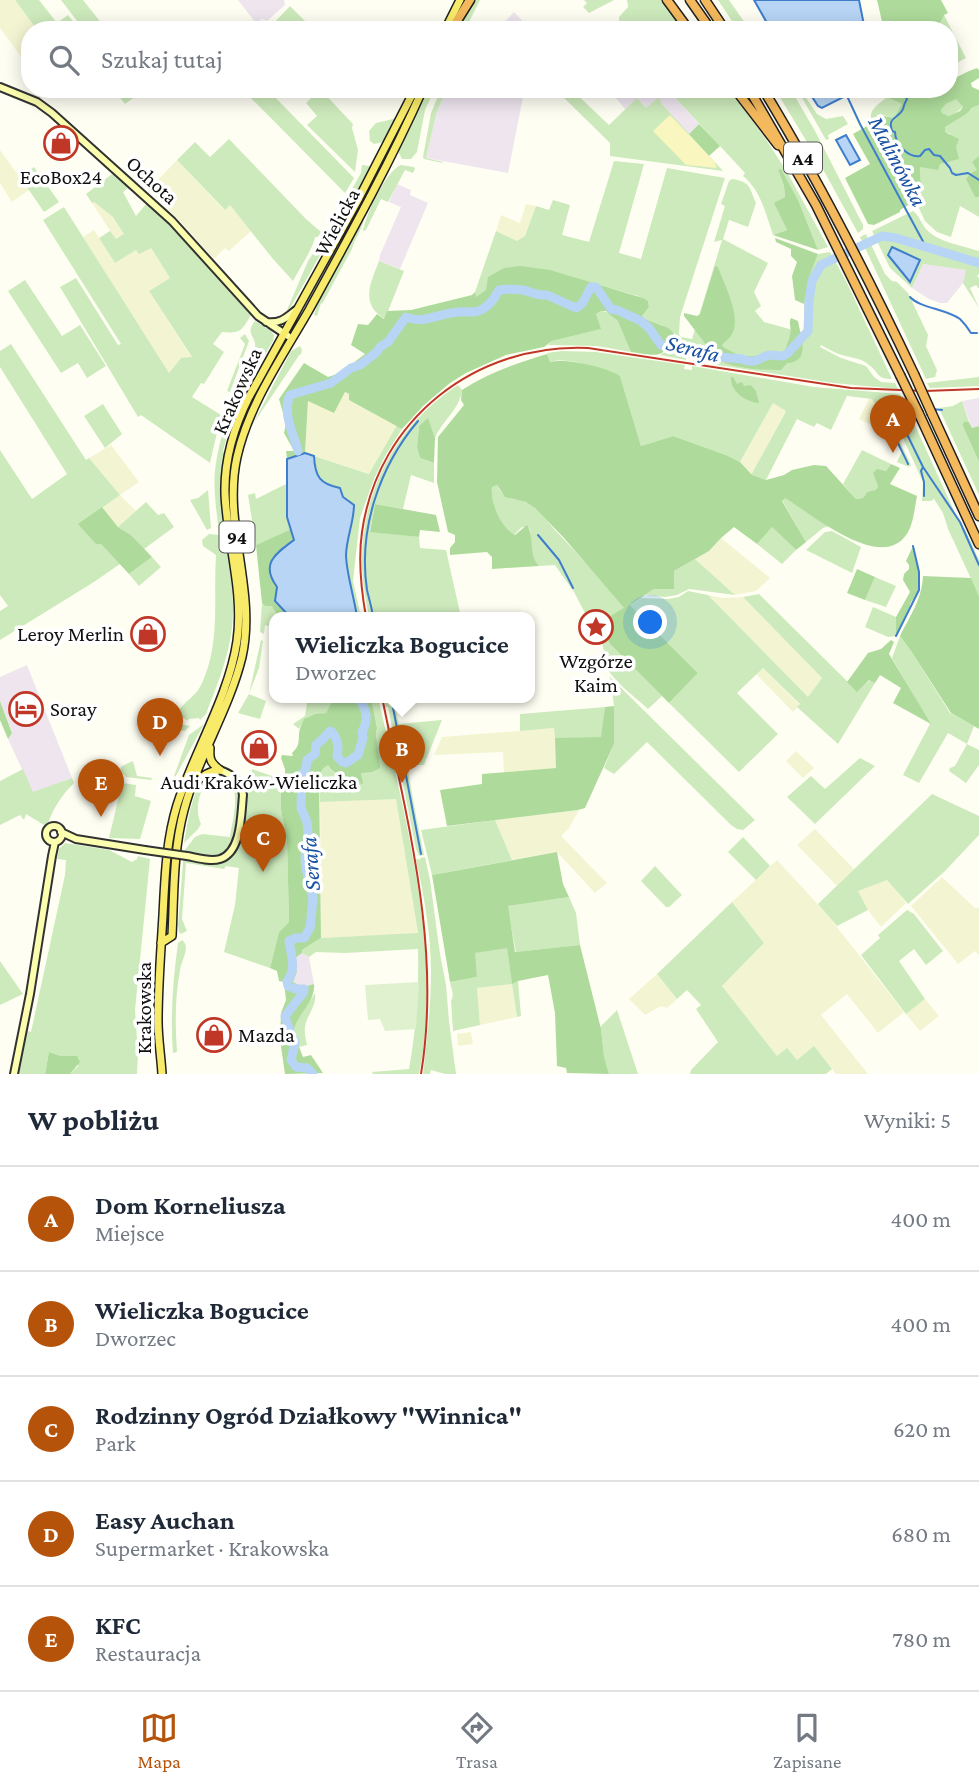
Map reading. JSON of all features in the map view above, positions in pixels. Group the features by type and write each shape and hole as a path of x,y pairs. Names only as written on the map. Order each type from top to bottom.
{"highway":[{"path":"457,21 469,0"},
{"path":"667,0 683,21"},
{"path":"690,0 704,21"},
{"path":"705,0 719,21"},
{"path":"742,98 797,170"},
{"name":"A4","path":"754,98 797,170 849,268 979,544"},
{"name":"A4","path":"768,98 860,263 979,516"}],"main road":[{"path":"450,21 460,0"},
{"name":"Wielicka","path":"298,308 410,98"},
{"name":"Wielicka","path":"276,369 365,208 419,98"},
{"name":"Krakowska","path":"162,1074 158,1025 166,864 174,818 190,770 228,677 237,640 238,599 225,492 229,448 245,404 298,308"},
{"name":"Krakowska","path":"161,943 172,936 177,845 183,811 239,668 246,627 245,590 234,513 236,464 248,422 276,369"},
{"path":"210,741 209,759 220,770"},
{"path":"190,790 202,776 220,770"}],"street":[{"name":"Ochota","path":"0,87 21,96"},
{"name":"Ochota","path":"27,98 52,113 172,221 264,321 293,339"},
{"path":"264,321 282,321 298,308"},
{"path":"14,1074 57,839 76,839 219,859 237,843 243,795 242,788 232,775 220,770"}],"shaded area":[{"path":"238,0 284,0 285,5 267,21 254,21"},
{"path":"514,12 522,21 506,21"},
{"path":"443,98 523,98 508,173 426,158 437,111"},
{"path":"616,98 637,98 626,110"},
{"path":"637,98 675,98 699,124 689,134 661,103 646,108"},
{"path":"397,184 411,190 410,195 428,203 400,269 379,261 401,207 389,202"},
{"path":"923,264 967,270 963,283 947,303 929,299 912,288"},
{"path":"979,398 979,426 972,428 962,401"},
{"path":"27,665 72,778 33,793 8,739 12,732 0,701 0,677"},
{"path":"302,953 309,957 314,984 303,987 293,982 297,972 294,959"}],"green space":[{"path":"0,0 15,0 30,21 21,21 21,57 0,28"},
{"path":"15,0 39,0 55,21 30,21"},
{"path":"61,0 83,0 100,21 77,21"},
{"path":"474,0 480,0 470,21 463,21"},
{"path":"584,0 614,0 589,13 583,7 587,3"},
{"path":"627,0 664,0 679,21 619,21 619,17 628,7"},
{"path":"718,0 729,0 744,21 732,21"},
{"path":"877,0 941,0 948,13 941,21 882,21"},
{"path":"290,6 305,21 276,21"},
{"path":"68,15 73,21 60,21"},
{"path":"944,15 947,21 934,21"},
{"path":"958,42 966,58 958,62"},
{"path":"977,68 979,70 979,78 971,83 972,87 979,90 979,105 945,127 945,132 959,139 956,147 959,159 940,164 938,170 920,167 921,185 917,203 872,122 873,118 880,115 894,118 902,104 889,98 958,98 958,76","holes":["956,99 963,107 949,116 941,110"]},
{"path":"120,98 133,98 125,104"},
{"path":"251,98 276,98 354,178 345,193"},
{"path":"311,98 328,98 353,124 358,150 355,172 307,125 317,116 306,103"},
{"path":"424,98 431,98 425,110 417,152 411,159 402,159 398,151"},
{"path":"437,98 443,98 437,111 426,158 443,163 424,159 423,157 431,113"},
{"path":"564,98 580,98 609,125 637,98 646,108 659,98 723,171 610,156 610,143"},
{"path":"675,98 736,98 787,172 828,247 818,250 799,202 778,170 785,197 775,204 787,230 773,235 762,203 743,176 745,173"},
{"path":"780,98 795,98 814,129 863,225 863,229 858,233"},
{"path":"802,98 806,98 817,114 826,119 843,116 848,124 828,135 829,139 826,140"},
{"path":"886,98 903,104 894,118 883,115 873,118 872,122 871,114"},
{"path":"956,98 963,107 953,115 942,113 941,110 946,104"},
{"path":"979,105 979,156 973,163 977,169 975,197 979,197 979,217 960,206 951,237 937,232 925,221 918,206 920,166 951,134 944,132 945,126"},
{"path":"397,118 383,142 374,144 370,141 369,131 376,123"},
{"path":"699,124 720,146 709,156 689,134"},
{"path":"867,126 910,201 900,212 874,225 868,224 845,178 870,164 853,134"},
{"path":"229,139 321,232 315,237 293,281 230,205 225,210 177,160 195,142 210,157"},
{"path":"0,150 29,190 12,202 0,183"},
{"path":"979,156 979,197 975,197 966,179 977,170 972,162"},
{"path":"177,160 224,210 230,205 251,231 229,251 225,248 214,259 148,190"},
{"path":"614,161 644,164 619,253 641,259 667,168 725,178 680,317 681,337 692,339 722,240 714,242 725,206 721,204 729,181 738,180 748,186 756,203 748,227 729,220 723,239 768,263 754,292 761,306 755,311 764,322 804,333 804,304 811,271 818,254 830,252 892,379 881,377 863,361 821,345 820,347 841,358 866,366 874,377 881,382 895,383 898,389 833,383 693,361 694,358 686,356 686,360 660,355 676,340 675,334 642,316 649,307 648,301 589,282 486,291 475,298 496,231 517,241 525,236 536,206 549,210 553,200 570,205 562,235 589,242"},
{"path":"362,165 370,166 371,169 288,312 308,261 361,173"},
{"path":"401,165 415,169 413,173 405,170 388,202 381,199 366,230 363,231 378,194 389,175"},
{"path":"34,167 59,202 44,212 20,177"},
{"path":"781,169 799,202 818,250 773,235 787,230 774,203 785,197 778,170"},
{"path":"112,174 128,188 123,192 136,216 146,204 177,231 251,315 240,330 222,332 213,344 224,352 204,384 201,383 192,397 221,415 210,463 141,415 138,417 60,287 76,278 118,345 121,344 43,220 64,207 169,373 181,358 192,357 149,291 170,278 151,248 139,254 136,250 115,263 99,238 110,231 116,239 124,234 113,217 92,203 86,194"},
{"path":"92,203 113,217 125,234 116,240"},
{"path":"526,204 536,206 525,236 517,242 496,231 501,215 520,223"},
{"path":"913,211 931,234 979,251 979,289 976,285 970,288 979,308 963,283 966,270 923,264 912,288 890,268 872,231"},
{"path":"364,219 352,249 321,303 317,316 314,315 318,302"},
{"path":"94,230 115,263 136,250 150,247 170,278 149,291 192,358 181,358 169,374 83,237"},
{"path":"866,234 885,274 908,293 928,335 926,346 937,370 935,377 926,379 860,237"},
{"path":"775,238 818,254 804,304 795,300 792,276 797,262 791,256 791,249 776,242"},
{"path":"379,261 404,271 385,319 372,307 369,292"},
{"path":"520,266 550,270 643,298 648,301 649,307 642,316 667,327 676,340 666,351 656,355 631,352 618,321 606,311 601,311 596,314 601,329 552,341 544,347 506,355 466,373 424,405 402,429 349,400 349,394 345,392 334,413 308,401 305,453 287,459 286,451 294,451 284,433 286,423 279,399 304,363 328,377 340,373 365,354 351,345 358,324 368,325 377,314 384,319 387,311 411,310 475,292 476,297 486,290 488,277 504,268"},
{"path":"715,266 718,267 728,292 735,322 734,330 723,347 740,356 781,359 786,355 791,318 798,321 801,335 803,348 799,358 787,363 781,370 739,367 717,359 684,316 684,313 697,316 700,314"},
{"path":"25,280 62,336 80,325 106,366 87,378 78,363 61,373 8,291"},
{"path":"601,311 618,321 631,352 597,346 548,345 552,341 600,329 596,314"},
{"path":"255,321 274,335 253,375 246,370 255,348 251,329"},
{"path":"245,334 249,341 230,392 227,391 245,344 240,338"},
{"path":"11,344 86,460 89,458 120,495 79,524 120,564 0,640 0,611 8,606 0,595 0,450 32,499 67,474 0,367 0,351"},
{"path":"300,346 301,355 253,424 291,351"},
{"path":"596,352 685,365 684,369 692,370 692,366 814,387 900,394 905,404 895,410 891,421 911,465 909,467 897,462 902,451 894,440 879,405 872,399 847,396 831,430 817,423 814,427 797,419 766,480 751,475 786,411 773,403 740,462 673,436 641,446 620,376 576,362 549,362 547,353"},
{"path":"547,354 550,362 586,364 620,376 641,446 673,436 726,455 740,462 752,475 766,480 792,470 814,465 826,466 856,499 876,490 878,486 873,473 877,469 886,471 891,464 900,468 890,484 917,496 910,528 899,542 885,547 868,545 831,528 785,498 782,501 806,542 796,550 772,527 757,544 734,527 709,551 674,571 674,589 654,589 630,605 698,673 669,703 610,644 605,633 607,618 624,608 535,508 526,502 505,497 497,485 492,487 495,507 505,527 515,535 527,525 534,557 539,566 492,569 492,557 487,552 450,555 455,535 448,532 437,482 438,437 464,405 461,400 462,390 503,369"},
{"path":"246,372 253,376 235,412 223,451 226,454 221,492 222,511 233,605 229,647 206,714 200,720 188,721 180,716 179,710 201,685 214,637 216,555 203,546 202,540 209,534 219,535 215,486 217,457 227,420"},
{"path":"731,377 737,384 742,382 744,386 751,385 756,391 759,403 739,395 733,387"},
{"path":"979,377 979,386 930,388 927,383"},
{"path":"458,385 462,390 458,403 435,438 428,419 419,426 417,448 420,458 434,463 434,483 411,475 403,509 375,504 370,531 419,537 420,548 446,550 460,612 368,612 362,574 363,540 375,488 399,441 416,420"},
{"path":"344,392 349,394 349,400 397,425 370,474 305,453 308,401"},
{"path":"869,399 879,405 882,411 877,423 882,414 886,430 859,419"},
{"path":"962,401 969,422 962,424 979,462 979,495 939,408 953,406"},
{"path":"773,403 786,410 751,475 740,462"},
{"path":"103,404 122,434 105,448 84,416"},
{"path":"904,408 907,408 979,560 979,596 943,513 934,499 922,501 923,482 896,420"},
{"path":"428,418 435,438 434,463 420,458 417,448 419,426"},
{"path":"969,422 972,428 979,426 979,462 962,424"},
{"path":"397,425 402,429 374,479 360,518 353,581 360,612 356,612 346,556 354,506 343,497 340,488 320,481 314,456 369,474"},
{"path":"111,445 139,482 120,495 89,458"},
{"path":"862,450 891,464 886,471 877,470 874,473 878,486 876,491 867,492 863,498 856,499 843,484"},
{"path":"288,483 287,517 291,529 256,545 248,495 255,493 256,499"},
{"path":"497,485 505,496 528,503 536,509 625,609 610,644 662,696 648,709 624,688 607,668 599,635 587,626 586,615 574,592 555,565 539,566 535,563 530,529 522,527 514,535 505,527 493,500 492,487"},
{"path":"208,490 211,528 207,530 190,500 198,498"},
{"path":"120,495 136,511 118,527 102,507"},
{"path":"785,497 829,526 806,542 782,500"},
{"path":"146,502 158,515 164,513 174,527 144,549 131,535 118,527"},
{"path":"375,504 436,515 440,532 420,530 419,537 370,532"},
{"path":"102,507 118,527 131,535 152,557 129,574 78,524"},
{"path":"771,526 796,550 782,564 757,544"},
{"path":"291,529 294,540 284,546 271,578 277,587 275,601 285,612 275,612 272,606 262,603 256,545"},
{"path":"832,531 861,547 852,573 806,550 825,532"},
{"path":"721,538 770,578 756,591 735,595 695,559 709,551"},
{"path":"913,546 919,572 919,590 896,636 896,617 910,592 903,580 909,569 906,561"},
{"path":"152,557 161,567 139,586 129,574"},
{"path":"695,559 735,595 689,589 665,597 645,595 674,571"},
{"path":"857,569 875,577 865,600 847,593"},
{"path":"923,576 971,578 979,596 979,729 951,713 900,636 918,600"},
{"path":"875,577 896,586 886,607 865,600"},
{"path":"688,591 708,595 808,697 822,678 743,597 759,594 857,691 870,680 875,683 838,744 797,707 800,704 763,668 737,693 778,734 739,772 669,703 698,673 630,605 641,598 668,599 679,597"},
{"path":"708,595 723,598 743,597 822,678 808,697"},
{"path":"262,603 265,606 272,605 275,612 269,612 269,626 265,625 264,634 260,632"},
{"path":"873,607 896,617 896,636 888,637 865,627"},
{"path":"900,636 950,713 974,726 967,744 948,733 919,783 903,775 930,724 892,658"},
{"path":"261,640 259,668 249,694"},
{"path":"891,640 894,642 889,654 931,724 893,703 901,688 880,675 875,683 869,680 857,692 847,682 868,653 881,649"},
{"path":"763,668 800,705 793,712 756,674"},
{"path":"610,677 755,820 743,830 731,825 647,742 614,774 604,768 614,744 614,706"},
{"path":"249,694 266,701 260,719 238,713"},
{"path":"0,701 12,733 8,739 0,720"},
{"path":"307,703 332,703 326,713 310,716 299,729 293,724 305,716"},
{"path":"331,703 372,703 380,768 361,773 363,784 343,778 328,765 319,775 321,938 302,950 294,959 297,972 293,982 303,987 314,984 314,991 294,1028 293,1035 303,1057 311,1055 323,1073 285,1074 280,1040 281,1013 286,1000 284,982 279,981 277,971 270,968 279,932 289,922 287,841 278,778 285,776 282,755 293,756 304,719 326,713"},
{"path":"372,703 379,703 418,885 427,981 419,1074 372,1072 409,1069 414,1039 418,949 316,952 309,957 302,953 302,950 321,938 418,933 396,799 320,802 319,775 326,766 343,778 362,783 360,773 380,765"},
{"path":"384,703 394,703 399,724 442,720 424,765 407,765 424,855 419,856 416,849 388,707 385,707"},
{"path":"614,706 614,744 585,808 447,826 440,790 482,784 482,774 556,768 555,738 601,737 605,707"},
{"path":"605,707 602,738 555,738 554,728 520,731 520,714"},
{"path":"173,723 190,726 185,731 168,730 167,734 157,737 154,735 155,733"},
{"path":"204,724 172,783 167,778 173,779 189,735"},
{"path":"555,728 557,768 504,773 503,752 434,755 442,737"},
{"path":"967,744 979,750 979,765 966,783 949,771 955,766"},
{"path":"796,751 814,768 803,778 786,761"},
{"path":"860,758 875,766 815,824 787,797 811,776 825,789"},
{"path":"133,761 137,776 152,778 151,780 126,777 120,770 122,766"},
{"path":"23,769 33,792 72,778 74,783 59,802 48,823 44,825 26,814 24,820 20,815 0,825 0,781"},
{"path":"252,769 278,778 287,841 289,922 279,932 270,968 224,952 235,905 239,868 226,866 224,869 186,863 182,919 187,931 181,934 178,925 184,851 195,837 202,834 230,837 235,800 233,786 229,781 234,772 249,791"},
{"path":"218,773 221,781 208,781 200,796 198,813 201,824 184,843 196,792 204,777"},
{"path":"122,783 136,785 135,796 151,801 140,839 109,838"},
{"path":"932,794 979,816 979,835 945,871 908,904 887,880 858,891 868,910 837,926 818,904"},
{"path":"396,798 418,934 321,938 320,802"},
{"path":"579,810 561,836 607,883 595,893 557,852 512,860 495,820"},
{"path":"495,820 512,860 432,875 421,830"},
{"path":"815,829 854,869 837,886 797,845"},
{"path":"743,837 770,866 756,880 728,852"},
{"path":"65,843 109,850 132,862 138,856 150,859 135,1010 137,1074 70,1074 78,1066 77,1056 61,1056 49,1052 45,1074 18,1074 27,1031 31,1032 65,875 66,860 57,859 59,849"},
{"path":"557,852 563,884 569,897 508,906 515,952 580,945 609,1074 567,1073 566,1068 557,1066 555,1013 548,975 512,984 507,948 475,953 477,977 450,982 432,875"},
{"path":"425,857 446,985 456,1074 431,1070 430,1074 423,1074 430,1010 431,958 416,859"},
{"path":"777,860 825,912 904,1012 878,1033 847,994 821,1015 868,1074 836,1074 814,1047 797,1060 777,1056 722,986 764,943 732,902"},
{"path":"655,866 682,895 669,907 641,881"},
{"path":"942,877 975,908 979,908 979,955 975,951 958,964 911,906"},
{"path":"887,879 906,903 881,927 858,891"},
{"path":"569,897 576,913 580,945 516,952 507,906"},
{"path":"732,902 764,943 722,986 777,1056 787,1048 797,1060 814,1046 832,1069 826,1074 690,1074 718,1042 696,1009 701,1005 687,990 677,999 657,974"},
{"path":"907,910 914,914 943,951 926,965 914,949 899,961 925,999 906,1014 861,955 880,938 878,935"},
{"path":"182,940 186,950 177,990 177,1052 173,1053 173,984 178,943"},
{"path":"507,947 512,983 518,981 521,1016 517,1017 512,984 477,988 480,1025 453,1031 453,994 450,982 477,977 474,953"},
{"path":"0,961 23,994 0,1005"},
{"path":"657,974 677,999 667,1008 661,1006 645,1015 629,999"},
{"path":"419,982 416,1029 385,1031 380,1019 368,1020 365,985"},
{"path":"512,984 517,1017 480,1025 477,988"},
{"path":"315,993 315,1002 305,1027 307,1045 299,1047 293,1036 293,1027"},
{"path":"925,999 939,1016 920,1031 906,1014"},
{"path":"617,1010 638,1074 609,1074 600,1027"},
{"path":"471,1032 473,1044 458,1046 457,1034"},
{"path":"49,1052 61,1056 77,1056 80,1062 70,1074 45,1074"}],"sand":[{"path":"670,115 714,161 717,168 686,165 653,131"}],"water":[{"path":"754,0 859,0 863,21 766,21"},
{"path":"813,98 841,98 822,108"},
{"path":"846,135 860,160 850,165 836,140"},
{"path":"892,247 920,260 910,282 888,255"},
{"path":"305,453 314,456 317,474 323,482 340,488 343,497 354,505 346,556 356,612 285,612 275,601 277,587 272,579 270,566 276,555 294,540 287,517 287,459"}],"waterway":[{"name":"Malinówka","path":"848,98 926,247"},
{"path":"906,98 901,112 891,123 892,131 903,149 915,156 920,156 929,149 934,155 940,156 952,173 968,173 979,180"},
{"name":"Serafa","path":"298,451 288,415 290,395 331,383 351,368 360,365 388,342 406,317 419,320 478,311 489,304 499,290 520,290 547,295 576,308 582,304 591,287 596,287 611,309 641,321 661,345 707,356 755,361 768,355 783,356 808,331 812,281 821,265 882,236 979,263"},
{"path":"910,297 920,304 954,316 971,333 977,333"},
{"path":"913,409 905,413 902,424 923,467 960,522 979,565"},
{"path":"932,409 942,410"},
{"path":"890,412 893,431 908,464"},
{"path":"372,612 365,567 369,522 382,479 392,458 418,421"},
{"path":"923,467 921,471 924,496"},
{"path":"538,535 559,560 573,588"},
{"path":"896,636 919,590 919,572 913,546"},
{"name":"Serafa","path":"313,1074 307,1068 296,1067 291,1060 295,1042 285,1016 304,992 304,989 288,986 287,981 293,967 289,941 304,938 310,928 313,898 306,869 308,833 301,808 302,774 307,760 315,754 316,745 330,731 337,740 337,756 341,761 346,763 358,755 366,723 365,710 361,703"},
{"path":"392,703 421,854"}],"railway":[{"path":"365,612 360,553 362,532 372,491 388,455 411,423 439,396 471,374 508,359 547,350 588,348 851,388 925,391 979,389"},
{"path":"383,703 411,837 424,932 427,979 421,1074"}],"place":[{"name":"EcoBox24","path":"61,143"},
{"name":"Dom Korneliusza","path":"893,453"},
{"name":"Wzgórze Kaim","path":"596,627"},
{"name":"Leroy Merlin","path":"148,634"},
{"name":"Soray","path":"26,709"},
{"name":"Audi Kraków-Wieliczka","path":"259,748"},
{"name":"Easy Auchan","path":"160,756"},
{"name":"Wieliczka Bogucice","path":"402,783"},
{"name":"KFC","path":"101,817"},
{"name":"Rodzinny Ogród Działkowy \"Winnica\"","path":"263,872"},
{"name":"Mazda","path":"214,1035"}]}
